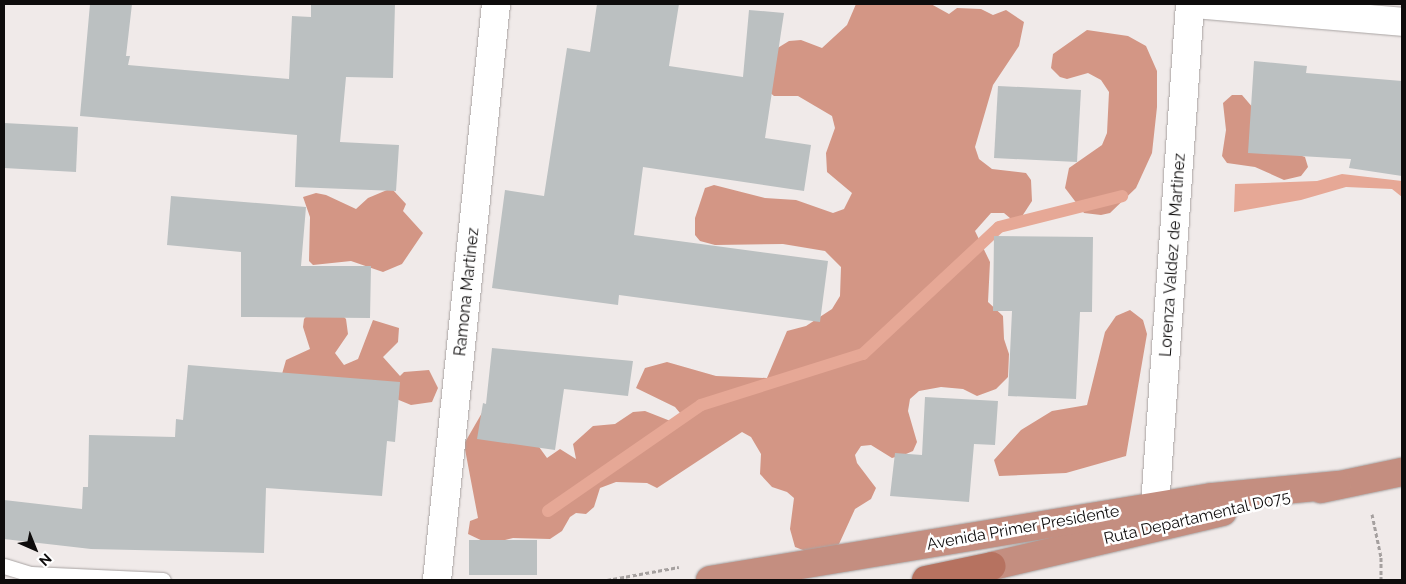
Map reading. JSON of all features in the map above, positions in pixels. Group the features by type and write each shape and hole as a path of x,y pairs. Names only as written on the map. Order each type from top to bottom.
{"highway":[{"name":"Ruta Departamental D075","path":"926,580 1337,485 1402,472"},
{"name":"Avenida Primer Presidente","path":"710,580 1212,497 1337,485"}],"street":[{"name":"Ramona Martinez","path":"437,580 496,4"},
{"name":"Lorenza Valdez de Martinez","path":"1155,506 1190,4"},
{"path":"1194,4 1402,22"}],"lane":[{"path":"4,566 31,574 163,580"}],"shaded area":[{"path":"856,4 931,4 949,14 957,8 981,9 993,15 1006,10 1024,22 1019,46 993,85 975,147 979,159 992,169 1026,173 1031,180 1032,201 1017,224 1004,213 991,213 975,231 990,262 988,302 1003,316 1004,339 1009,354 1008,377 996,389 977,396 963,389 941,387 919,391 910,399 908,411 917,442 913,451 892,458 871,445 861,446 855,455 857,463 876,488 871,499 855,509 839,544 833,547 808,552 795,547 790,529 794,498 787,492 772,487 760,474 761,454 751,437 742,432 657,488 647,483 616,482 600,488 594,507 586,514 576,513 570,517 562,531 550,539 513,538 489,544 468,534 470,521 478,518 464,444 490,399 529,433 547,458 560,449 576,459 573,444 593,426 615,424 633,412 645,411 673,422 677,419 680,413 675,407 636,388 645,368 667,362 716,376 767,378 787,331 806,326 832,309 840,296 841,267 825,251 783,244 715,245 700,241 695,235 695,218 705,188 714,185 765,198 796,200 833,213 844,209 852,193 827,172 826,153 835,128 832,116 798,96 774,96 768,91 776,49 789,41 801,40 822,48 847,25"},
{"path":"1087,30 1128,36 1146,46 1157,71 1157,107 1152,153 1136,188 1110,213 1101,215 1084,213 1065,188 1069,168 1102,145 1107,133 1109,92 1101,80 1088,73 1067,79 1060,77 1051,68 1053,54"},
{"path":"1232,95 1242,95 1291,152 1305,157 1308,167 1301,176 1284,180 1255,167 1227,163 1222,156 1226,130 1223,103"},
{"path":"1342,174 1402,181 1402,197 1392,189 1346,187 1301,200 1234,212 1235,184 1317,181"},
{"path":"387,190 393,190 406,204 403,211 423,233 402,264 383,272 351,261 313,265 309,261 310,217 303,197 316,193 326,195 356,209 368,198"},
{"path":"317,304 339,312 346,319 348,334 335,353 344,365 358,359 373,320 399,328 398,342 383,357 400,376 404,372 429,370 438,388 432,402 411,405 389,396 282,374 286,360 310,349 303,327 304,319"},
{"path":"1130,310 1143,320 1147,334 1126,456 1066,473 999,476 994,460 1021,430 1052,411 1087,405 1105,332 1116,316"}],"building":[{"path":"90,4 132,4 126,56 130,56 128,65 289,79 292,16 311,17 311,4 395,4 393,78 346,77 340,142 399,145 396,191 295,187 297,135 80,116"},
{"path":"597,4 679,4 669,66 743,77 749,10 784,13 765,138 811,145 804,191 643,167 634,235 828,261 820,322 619,295 618,305 492,288 505,190 544,196 567,48 590,52"},
{"path":"1254,61 1307,66 1306,73 1402,81 1402,176 1349,168 1351,159 1248,153"},
{"path":"998,86 1081,90 1077,162 994,158"},
{"path":"4,123 78,127 76,172 4,168"},
{"path":"171,196 306,207 301,266 371,266 370,318 241,317 241,252 167,245"},
{"path":"994,236 1093,237 1092,312 1080,312 1076,399 1008,396 1012,311 993,311"},
{"path":"492,348 633,361 628,396 564,389 555,450 477,439 483,403 486,404"},
{"path":"188,365 400,382 395,442 387,441 382,496 266,488 264,553 91,549 4,539 4,500 82,509 83,487 88,487 89,435 175,437 176,419 183,420"},
{"path":"925,397 998,401 995,445 974,444 969,502 890,496 895,453 922,455"},
{"path":"469,540 537,540 537,575 469,575"}],"waterway":[{"path":"548,511 701,405 863,354 999,227 1122,196"}]}
